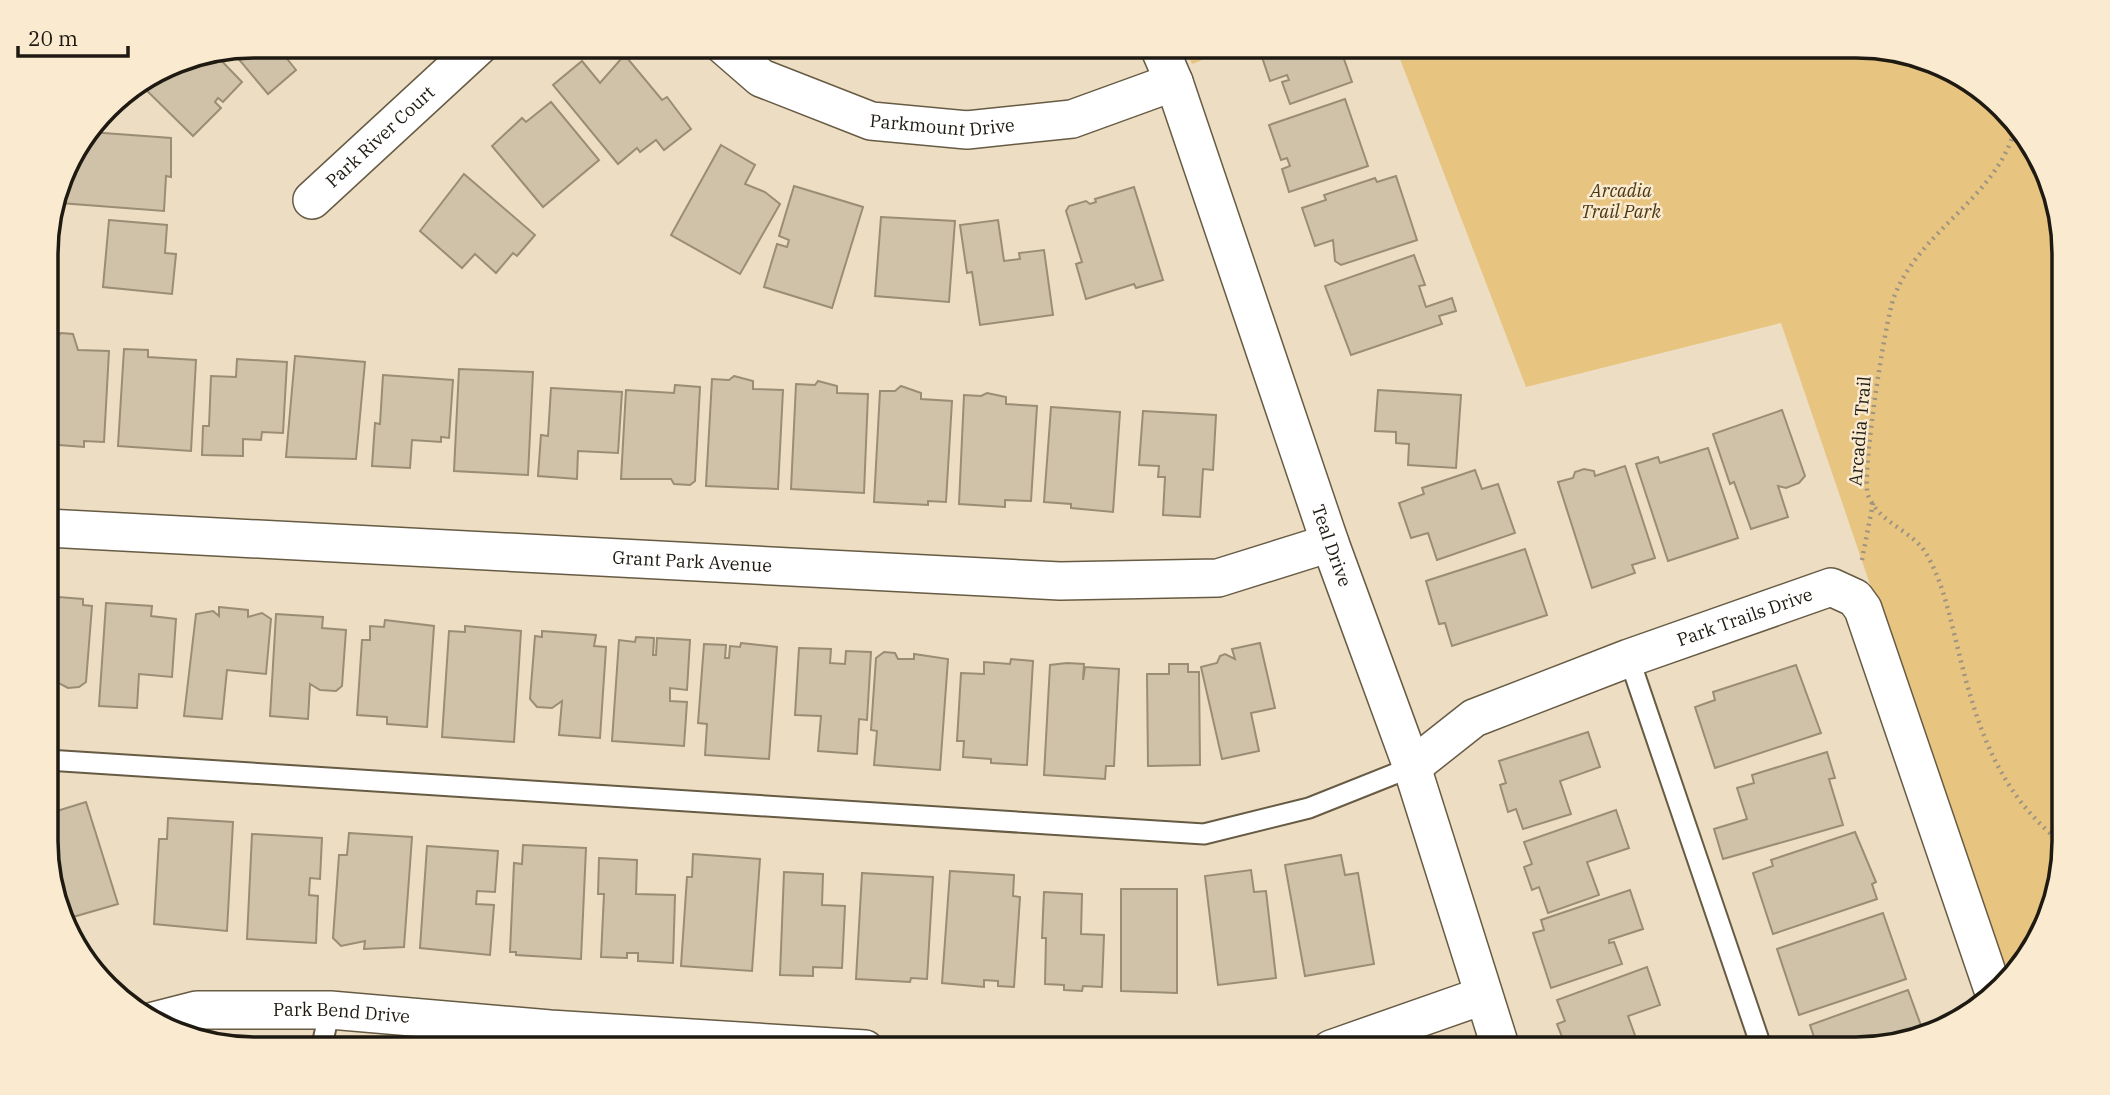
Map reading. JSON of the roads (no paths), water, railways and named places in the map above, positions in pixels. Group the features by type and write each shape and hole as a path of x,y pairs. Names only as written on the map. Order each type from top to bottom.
{"street":[{"name":"Park River Court","path":"312,200 467,58"},
{"name":"Parkmount Drive","path":"737,58 761,78 871,121 967,130 1072,118 1174,82"},
{"name":"Teal Drive","path":"1163,58 1174,82 1331,543 1412,767 1497,1037"},
{"name":"Grant Park Avenue","path":"58,529 1060,581 1218,578 1331,543"},
{"name":"Park Trails Drive","path":"1412,767 1474,718 1629,658 1831,587 1855,598 1864,609 1991,984"},
{"path":"1365,1037 1482,996"},
{"name":"Park Bend Drive","path":"168,1017 197,1010 330,1010 534,1037"}],"lane":[{"path":"1629,658 1758,1037"},
{"path":"58,761 1204,834 1309,808 1412,767"},
{"path":"324,1037 330,1010"}],"park label":[{"name":"Arcadia Trail Park","path":"1621,201"}]}
